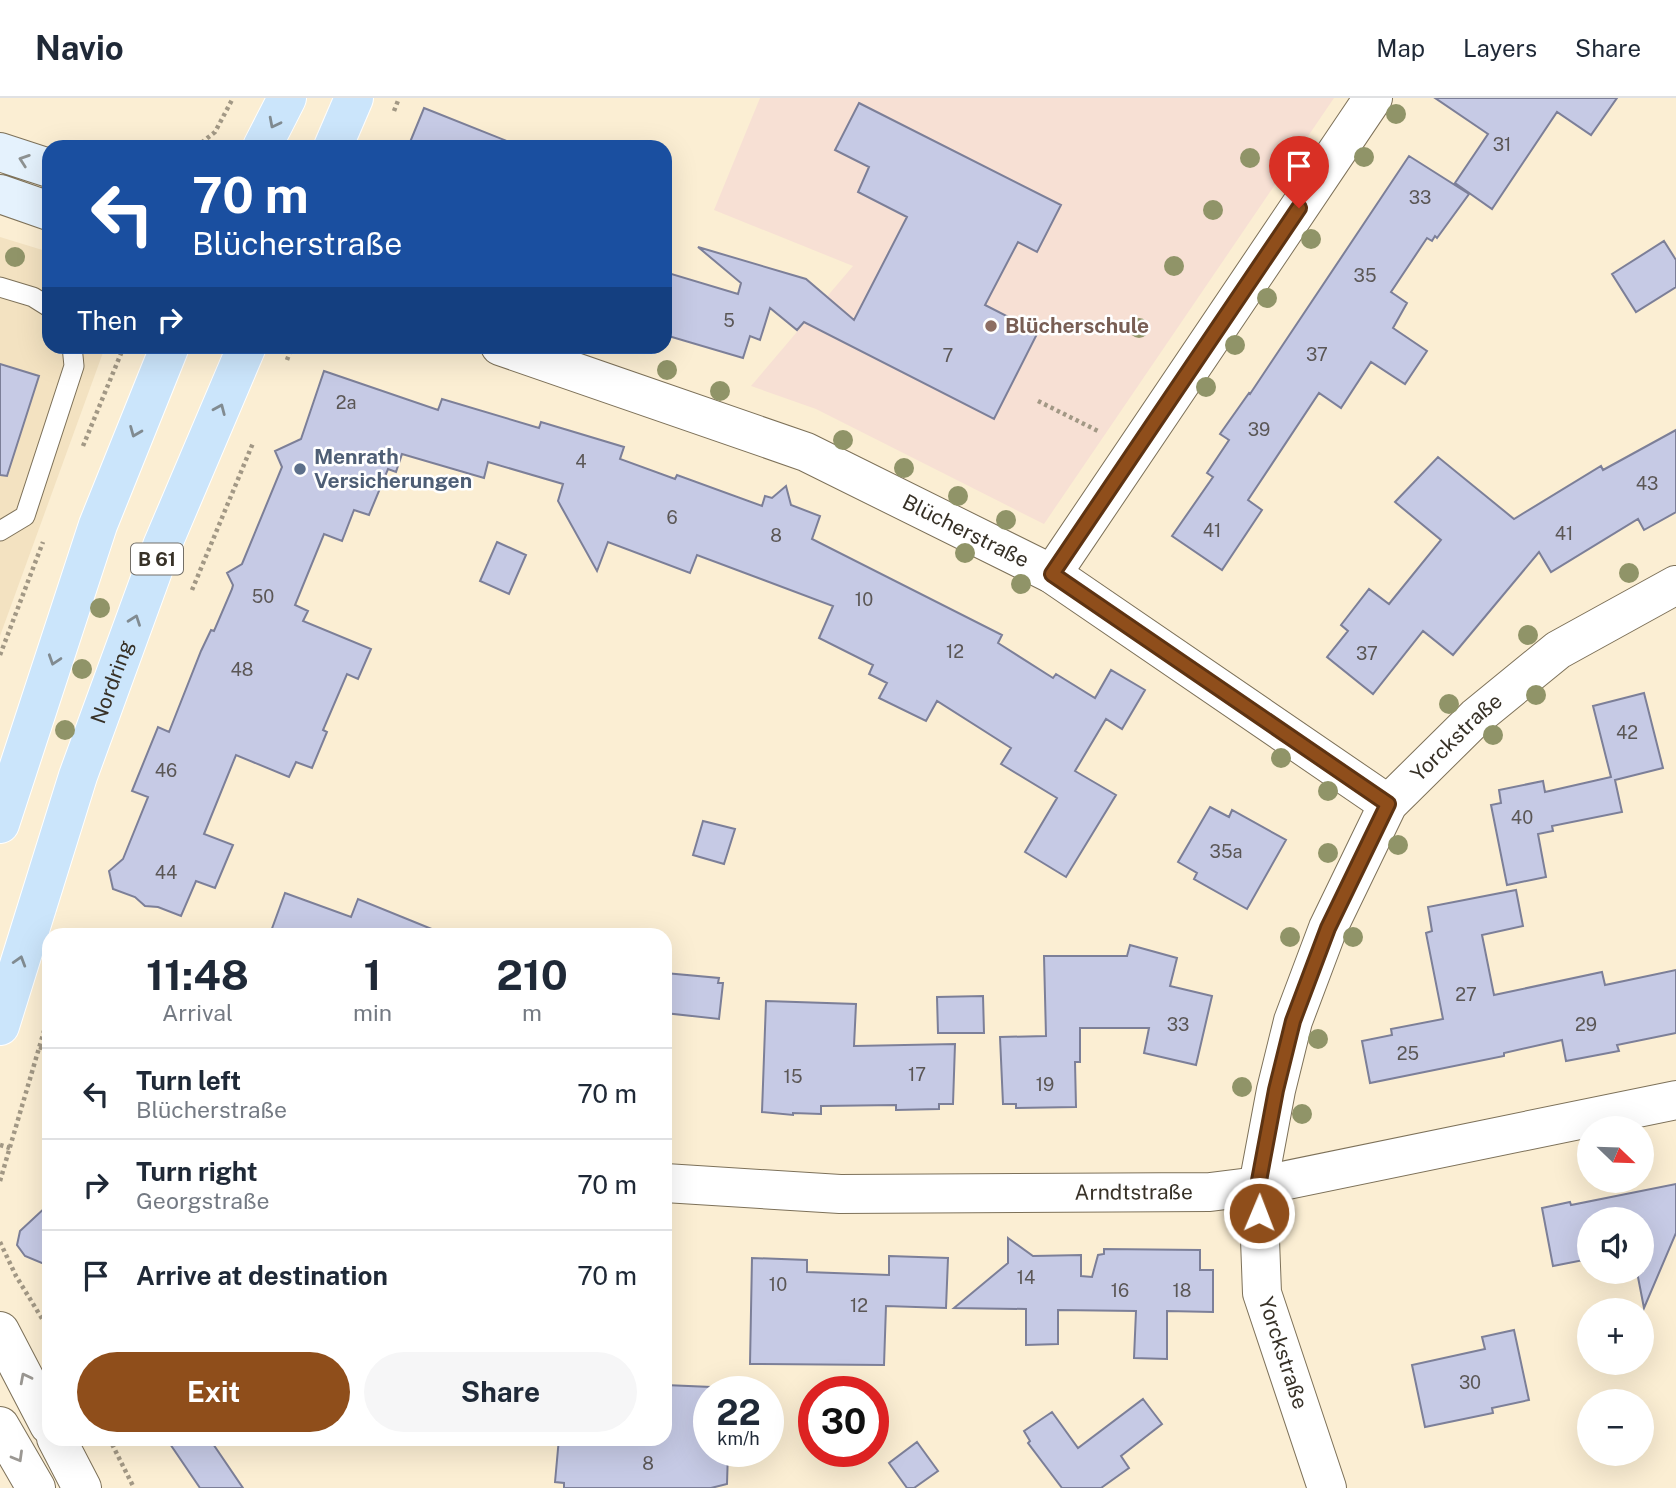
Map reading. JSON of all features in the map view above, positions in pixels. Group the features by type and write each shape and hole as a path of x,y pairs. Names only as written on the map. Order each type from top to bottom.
{"main road":[{"path":"266,140 287,98"},
{"path":"336,140 355,98"},
{"path":"0,152 42,166"},
{"path":"0,194 42,209"},
{"path":"0,824 98,525 167,354"},
{"name":"Nordring","path":"0,1026 92,738 162,546 244,354"}],"street":[{"path":"1052,574 1373,98"},
{"name":"Blücherstraße","path":"523,354 806,452 1052,574 1388,804"},
{"name":"Yorckstraße","path":"1324,1487 1262,1293 1258,1186 1276,1090 1293,1021 1328,928 1388,804 1476,717 1558,650 1676,585"},
{"name":"Arndtstraße","path":"672,1183 840,1194 1210,1192 1258,1186 1676,1100"},
{"path":"0,1331 42,1412"},
{"path":"0,1426 36,1488"},
{"path":"60,1446 82,1488"}],"lane":[{"path":"0,287 33,297 42,303"},
{"path":"0,531 25,516 74,366 73,354"}],"path":[{"path":"205,140 215,132 233,98"},
{"path":"284,367 289,354"},
{"path":"1038,401 1135,450"},
{"path":"188,598 254,438"},
{"path":"0,1181 42,1037"},
{"path":"0,1145 10,1148"},
{"path":"0,1242 16,1276 42,1319"},
{"path":"112,1446 134,1488"}],"shaded area":[{"name":"Blücherschule","path":"760,98 1334,98 1044,524 816,409 751,386 853,266 714,210"},
{"path":"0,237 42,250 42,354 102,354 0,636"}],"building":[{"path":"1435,98 1617,98 1591,135 1557,112 1492,209 1455,183 1488,134"},
{"path":"859,103 1061,205 1037,252 1018,242 985,305 1038,332 994,419 804,322 797,330 770,308 760,340 750,336 743,358 672,337 672,274 738,294 741,283 698,247 806,279 854,320 907,217 858,192 869,167 835,150"},
{"path":"424,108 504,140 411,140"},
{"path":"1409,156 1469,194 1437,238 1435,236 1432,241 1427,238 1391,292 1407,303 1393,328 1427,351 1405,384 1371,362 1341,408 1319,393 1248,500 1262,510 1222,570 1172,536 1213,477 1207,473 1229,440 1220,434 1250,394"},
{"path":"1664,241 1676,260 1676,287 1636,312 1612,274"},
{"path":"0,364 39,376 7,476 0,475"},
{"path":"324,371 438,410 442,399 539,428 541,422 624,447 620,459 675,479 677,475 762,506 765,496 772,498 786,486 791,505 820,516 812,539 1002,635 998,643 1053,678 1056,674 1095,698 1111,670 1145,690 1122,729 1106,719 1075,771 1116,795 1066,877 1025,852 1057,798 1001,764 1011,748 937,701 926,721 879,698 887,683 869,674 873,665 819,638 833,606 697,555 690,573 608,542 597,571 558,501 563,484 488,462 484,478 402,454 396,472 388,469 369,515 354,510 342,541 324,534 295,605 308,611 303,621 371,649 358,679 347,674 323,730 327,732 312,768 296,762 289,777 236,755 204,834 233,845 215,888 196,881 181,916 158,907 145,906 135,897 113,889 109,871 123,859 148,797 132,791 158,727 169,732 201,651 211,630 214,631 232,589 233,585 227,573 242,564 282,467 275,451 301,439"},
{"path":"1676,430 1676,512 1644,530 1638,519 1551,572 1539,552 1453,655 1423,631 1373,694 1327,657 1348,631 1341,625 1369,589 1389,604 1441,540 1395,502 1438,457 1514,519 1601,466 1603,470"},
{"path":"497,542 526,555 509,594 480,581"},
{"path":"1644,693 1663,768 1615,780 1622,812 1552,826 1553,831 1538,834 1546,877 1507,885 1491,805 1501,803 1499,790 1543,781 1545,792 1611,777 1593,706"},
{"path":"1210,807 1229,817 1232,810 1286,840 1247,909 1194,879 1197,873 1178,862"},
{"path":"703,821 735,829 724,864 693,855"},
{"path":"1516,890 1523,926 1482,935 1494,995 1602,972 1605,985 1676,970 1676,1033 1617,1045 1619,1051 1566,1061 1562,1040 1504,1053 1504,1056 1370,1083 1362,1041 1392,1035 1391,1029 1443,1019 1426,933 1432,931 1428,907"},
{"path":"285,893 351,917 358,899 429,928 272,928"},
{"path":"1130,945 1177,958 1170,986 1212,996 1196,1065 1144,1053 1149,1028 1080,1028 1080,1062 1075,1062 1076,1107 1016,1108 1016,1104 1003,1104 1000,1037 1046,1036 1044,956 1127,956"},
{"path":"672,974 719,978 718,983 723,983 719,1019 672,1014"},
{"path":"983,996 984,1033 938,1033 937,997"},
{"path":"766,1001 856,1004 854,1046 955,1044 953,1104 939,1104 939,1109 896,1110 896,1105 821,1106 821,1114 762,1112"},
{"path":"1676,1184 1676,1233 1648,1298 1642,1298 1639,1284 1654,1284 1654,1207 1577,1207 1577,1261 1553,1266 1542,1208 1626,1194 1654,1194 1654,1188"},
{"path":"42,1211 42,1263 25,1256 17,1245 20,1231"},
{"path":"1008,1238 1033,1256 1081,1255 1081,1276 1092,1277 1098,1255 1104,1254 1104,1249 1200,1250 1200,1270 1213,1270 1213,1312 1167,1311 1167,1359 1134,1358 1136,1311 1058,1310 1058,1344 1026,1345 1026,1309 954,1308 1008,1263"},
{"path":"889,1256 948,1258 946,1308 886,1306 884,1365 750,1364 752,1258 807,1260 807,1272 889,1275"},
{"path":"1514,1330 1529,1400 1492,1408 1493,1413 1425,1427 1412,1365 1485,1349 1482,1337"},
{"path":"672,1385 693,1386 693,1467 728,1467 727,1484 711,1488 564,1488 564,1483 555,1482 558,1446 672,1446"},
{"path":"1143,1399 1162,1424 1121,1456 1129,1468 1101,1488 1062,1488 1028,1443 1030,1441 1024,1431 1052,1412 1078,1448"},
{"path":"917,1442 938,1471 914,1488 907,1488 889,1463"},
{"path":"171,1446 214,1446 243,1488 200,1488"}],"place":[{"name":"Blücherschule","path":"991,326"},
{"name":"Menrath Versicherungen","path":"300,469"}],"route":[{"path":"1259,1213 1258,1186 1276,1090 1293,1021 1328,928 1388,804 1052,574 1299,208"}]}
